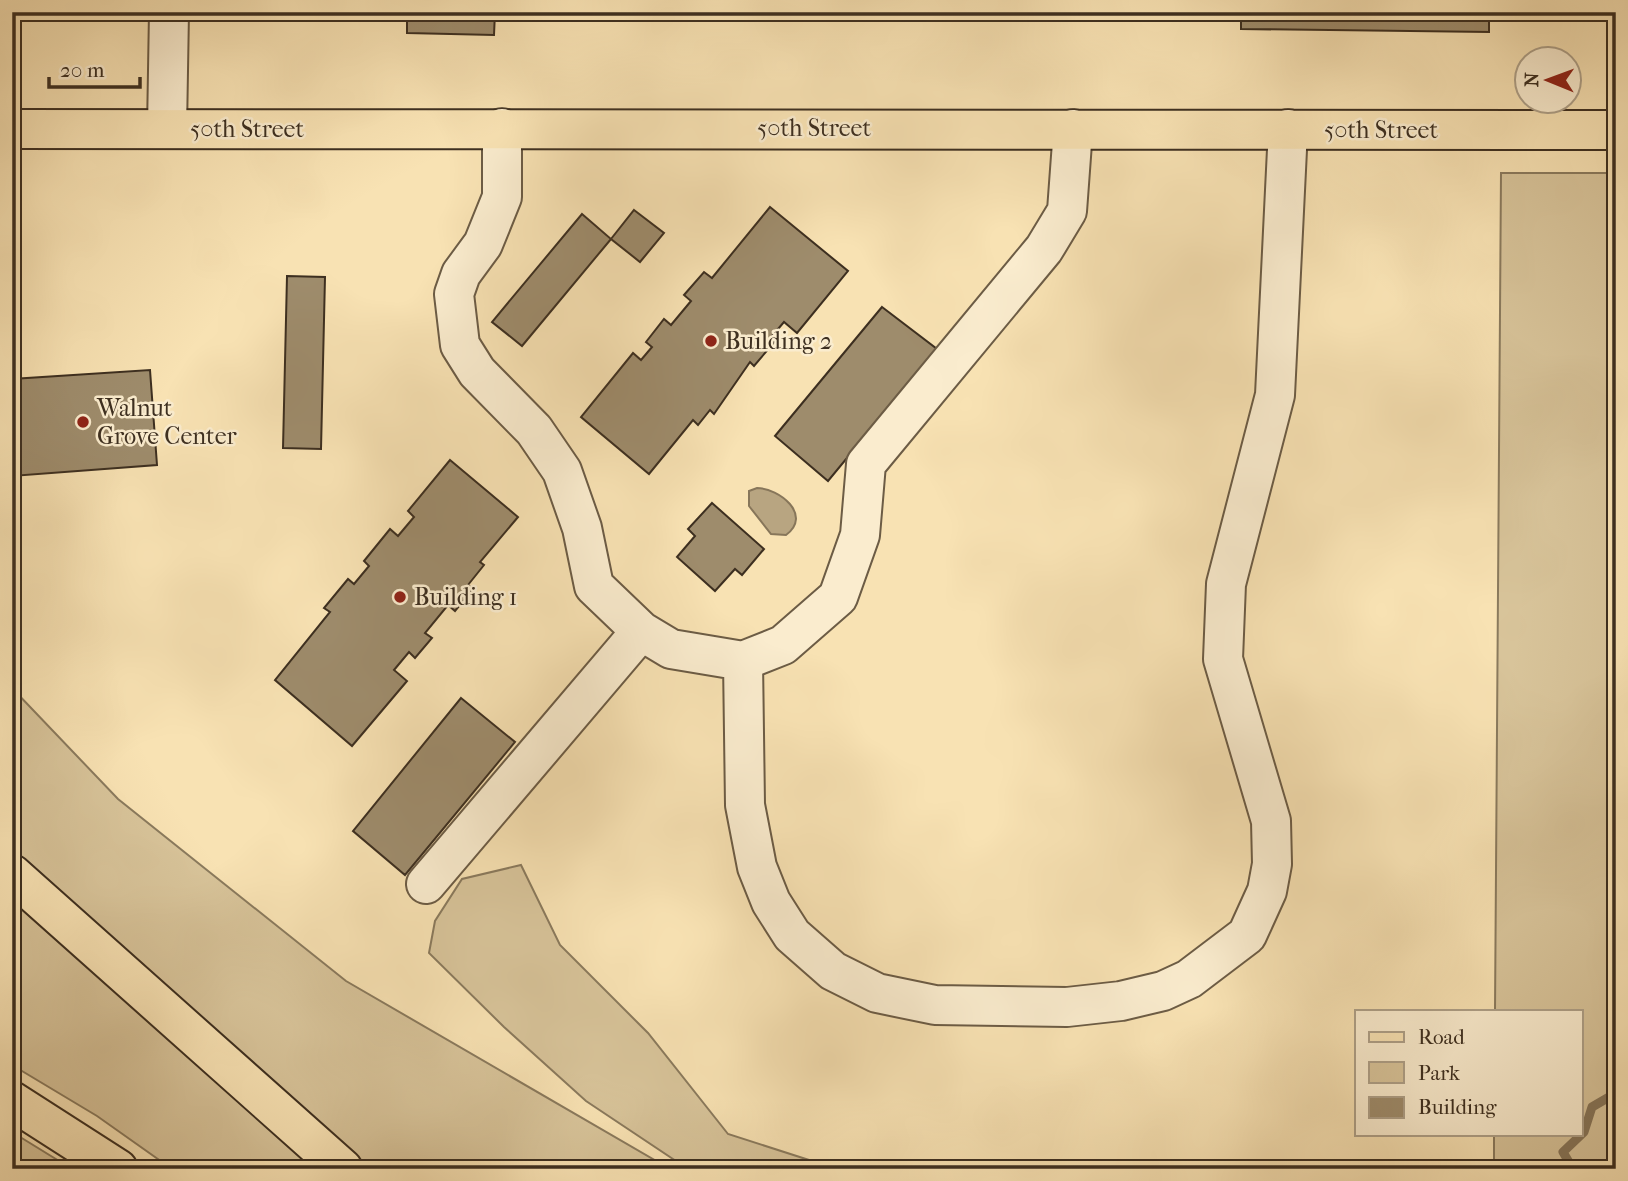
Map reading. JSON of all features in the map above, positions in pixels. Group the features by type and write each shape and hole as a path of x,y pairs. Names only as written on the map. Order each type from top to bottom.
{"main road":[{"name":"50th Street","path":"12,128 1616,130"},
{"path":"12,874 343,1169"},
{"path":"12,1101 118,1169"}],"street":[{"path":"167,129 169,12"},
{"path":"502,128 502,197 483,244 461,274 454,295 460,345 477,372 534,430 562,471 582,528 594,586 641,631 671,649 743,661 783,645 838,597 860,535 866,464 1044,249 1067,211 1073,129"},
{"path":"743,661 745,805 757,867 771,902 792,935 833,971 877,993 934,1005 1067,1007 1121,1001 1163,991 1189,979 1247,935 1266,891 1272,864 1271,821 1223,659 1226,584 1275,395 1289,130"},
{"path":"426,884 641,631"}],"green space":[{"path":"1501,173 1616,173 1616,1169 1494,1169 1494,1136 1582,1136 1582,1010 1495,1010"},
{"path":"12,688 118,799 346,981 670,1169 368,1169 12,850"},
{"path":"521,865 560,945 648,1033 728,1134 837,1169 688,1169 586,1101 504,1027 429,953 435,921 462,879"},
{"path":"12,896 315,1169 172,1169 97,1116 12,1065"},
{"path":"12,1132 72,1169 12,1169"}],"shaded area":[{"path":"757,488 775,493 790,504 796,519 786,535 771,534 749,506 749,491"}],"building":[{"path":"407,12 495,12 494,35 407,33"},
{"path":"1241,12 1489,12 1489,32 1241,29"},
{"name":"Building 2","path":"770,207 848,271 797,333 784,322 772,336 776,340 754,366 750,362 714,414 710,410 698,425 693,420 649,474 581,417 633,353 641,360 652,347 646,342 664,319 671,325 691,301 684,295 704,272 712,278"},
{"path":"634,210 664,233 640,262 611,239"},
{"path":"582,214 611,239 522,346 492,322"},
{"path":"287,276 325,277 321,449 283,448"},
{"path":"882,307 937,349 828,481 775,436"},
{"name":"Walnut Grove Center","path":"150,370 157,465 12,476 12,379"},
{"name":"Building 1","path":"450,460 518,517 480,562 484,565 468,585 473,589 455,611 448,605 425,633 432,638 415,658 409,652 394,670 407,681 352,746 275,680 330,612 324,608 348,579 354,584 369,566 364,561 390,529 398,536 414,517 408,511"},
{"path":"712,503 764,549 742,575 735,569 715,591 677,557 695,536 688,529"},
{"path":"461,698 515,742 405,875 353,831"}],"waterway":[{"path":"1582,1134 1592,1107 1616,1093"},
{"path":"1573,1169 1563,1152 1580,1136"}],"place":[{"name":"Building 2","path":"711,341"},
{"name":"Walnut Grove Center","path":"83,422"},
{"name":"Building 1","path":"400,597"}]}
